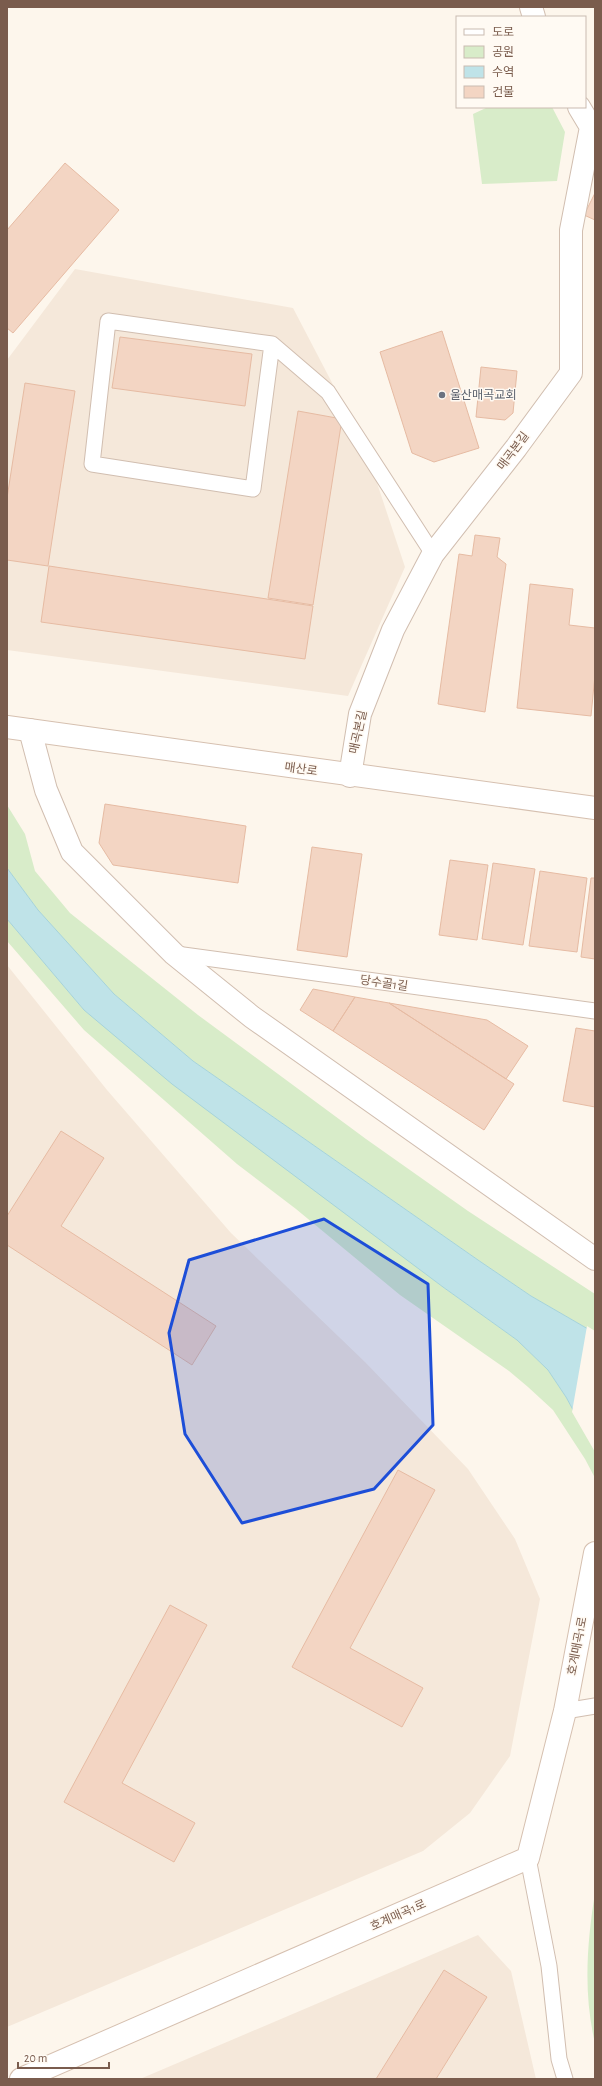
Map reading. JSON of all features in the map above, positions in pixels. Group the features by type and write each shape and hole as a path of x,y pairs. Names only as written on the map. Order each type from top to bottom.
{"street":[{"name":"매곡본길","path":"350,776 360,714 393,630 433,554 516,448 571,373 571,230 593,127 580,108"},
{"name":"매산로","path":"7,727 350,776 595,808"},
{"path":"30,730 46,790 72,852 174,954 252,1017 595,1259"},
{"name":"호계매곡1로","path":"21,2079 528,1858 565,1711 595,1552"}],"lane":[{"path":"272,344 253,488 92,464 108,321 272,344 328,392 433,554"},
{"name":"당수골1길","path":"174,954 595,1012"},
{"path":"565,1711 595,1706"},
{"path":"528,1858 548,1966 559,2058 565,2079"}],"highlighted area":[{"path":"324,1219 428,1284 433,1425 374,1489 242,1523 185,1434 169,1333 189,1260"}],"shaded area":[{"path":"75,269 293,308 364,444 405,567 348,696 7,650 7,360"},
{"path":"7,965 107,1090 231,1233 365,1362 468,1469 515,1539 540,1599 510,1756 470,1813 423,1851 7,2027"},
{"path":"478,1935 511,1971 536,2079 140,2079"}],"green space":[{"path":"486,108 553,108 565,132 557,181 482,184 473,114"},
{"path":"7,805 25,834 35,871 70,913 198,1015 366,1139 468,1211 595,1294 595,1333 531,1296 193,1061 114,994 38,910 7,868"},
{"path":"7,919 84,1010 443,1287 517,1340 548,1370 566,1397 595,1450 595,1478 585,1459 553,1410 528,1387 509,1371 400,1295 296,1209 237,1164 84,1030 7,941"},
{"path":"595,1893 595,2043 589,2006 588,1949"}],"water":[{"path":"7,868 38,910 114,994 193,1061 531,1296 595,1333 590,1390 595,1450 566,1397 548,1370 517,1340 443,1287 172,1084 84,1010 7,919"}],"pier":[{"path":"587,1326 595,1331 595,1391 592,1391 595,1397 595,1452 572,1412"}],"building":[{"path":"65,163 119,210 13,333 7,328 7,230"},
{"path":"595,193 595,220 584,215"},
{"path":"442,331 479,448 434,462 412,453 380,352"},
{"path":"120,337 252,354 245,406 112,388"},
{"path":"481,367 517,371 513,413 505,420 476,417"},
{"path":"25,383 75,391 48,566 7,560 7,498"},
{"path":"298,411 342,419 313,605 268,598"},
{"path":"475,535 500,538 497,557 506,564 485,712 438,704 459,554 472,556"},
{"path":"49,566 313,606 305,659 41,622"},
{"path":"530,584 573,589 569,625 595,628 595,675 591,716 517,708"},
{"path":"105,804 246,826 238,883 113,865 99,843"},
{"path":"312,847 362,854 347,957 297,950"},
{"path":"450,860 488,865 477,940 439,935"},
{"path":"493,863 535,869 523,945 482,939"},
{"path":"540,871 587,878 577,952 529,946"},
{"path":"591,878 595,878 595,959 581,957"},
{"path":"313,989 355,997 333,1031 300,1010"},
{"path":"355,997 389,1003 514,1084 484,1130 333,1031"},
{"path":"389,1003 487,1020 528,1046 506,1079"},
{"path":"576,1028 595,1031 595,1107 563,1101"},
{"path":"61,1131 104,1158 61,1226 216,1326 192,1365 7,1245 7,1216"},
{"path":"398,1470 435,1490 350,1648 423,1688 402,1727 292,1667"},
{"path":"170,1605 207,1625 122,1783 195,1823 174,1862 64,1802"},
{"path":"444,1970 487,1997 436,2079 376,2079"}],"place":[{"name":"울산매곡교회","path":"442,395"}]}
